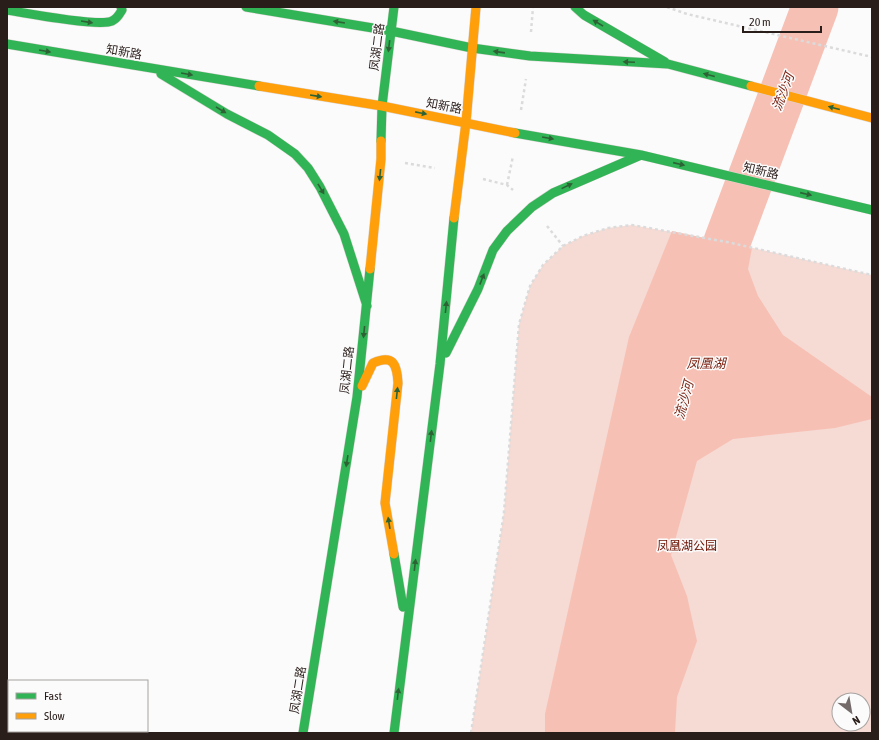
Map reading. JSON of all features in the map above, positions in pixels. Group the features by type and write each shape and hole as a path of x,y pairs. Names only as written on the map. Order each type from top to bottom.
{"main road":[{"path":"7,10 95,23 111,22 118,17 122,10 121,7"},
{"path":"246,7 391,31 472,48 530,56 668,64 872,118"},
{"name":"凤湖二路","path":"303,733 357,397 381,159 382,106 394,7"},
{"path":"394,733 440,364 459,172 466,122 476,7"},
{"path":"575,7 584,15 668,64"},
{"name":"知新路","path":"7,44 311,96 382,106 517,133 641,155 872,210"},
{"path":"151,68 227,114 268,135 295,154 308,168 320,187 344,234 366,306"},
{"path":"440,364 478,289 493,250 507,230 532,207 553,193 641,155"},
{"path":"357,397 373,363 383,359 390,360 395,365 398,373 398,383 385,503 406,630"}],"path":[{"path":"507,185 530,56 533,7"},
{"path":"667,7 687,14 872,57"},
{"path":"471,733 504,512 519,324 530,286 543,265 563,246 583,236 608,228 632,226 727,242 872,275"}],"green space":[{"name":"凤凰湖公园","path":"632,225 727,242 872,275 872,733 471,733 504,512 519,324 530,286 543,265 563,246 583,236 608,228"}],"water":[{"name":"凤凰湖","path":"672,231 752,248 748,269 758,296 783,335 872,397 872,419 835,428 733,439 697,461 671,555 687,596 697,641 677,697 675,733 545,733 545,714 629,337"}],"waterway":[{"name":"流沙河","path":"710,304 727,242 815,7"}],"traffic: fast":[{"path":"7,10 78,21 105,22 112,21 117,18 122,10 121,7"},
{"path":"246,7 391,31 472,48 530,56 668,64 751,86"},
{"path":"381,141 382,106 394,7"},
{"path":"575,7 584,15 665,62"},
{"path":"7,44 259,86"},
{"path":"161,74 227,114 268,135 295,154 308,168 320,187 344,234 367,306"},
{"path":"515,133 641,155 872,210"},
{"path":"446,353 478,289 493,250 507,231 532,207 553,193 641,155"},
{"path":"394,733 440,364 454,218"},
{"path":"303,733 357,397 370,269"},
{"path":"394,554 403,607"}],"traffic: slow":[{"path":"454,218 466,122 476,7"},
{"path":"259,86 382,106 515,133"},
{"path":"751,86 872,118"},
{"path":"370,269 381,159 381,141"},
{"path":"362,386 373,363 380,360 389,360 393,362 398,383 385,503 394,554"}]}
